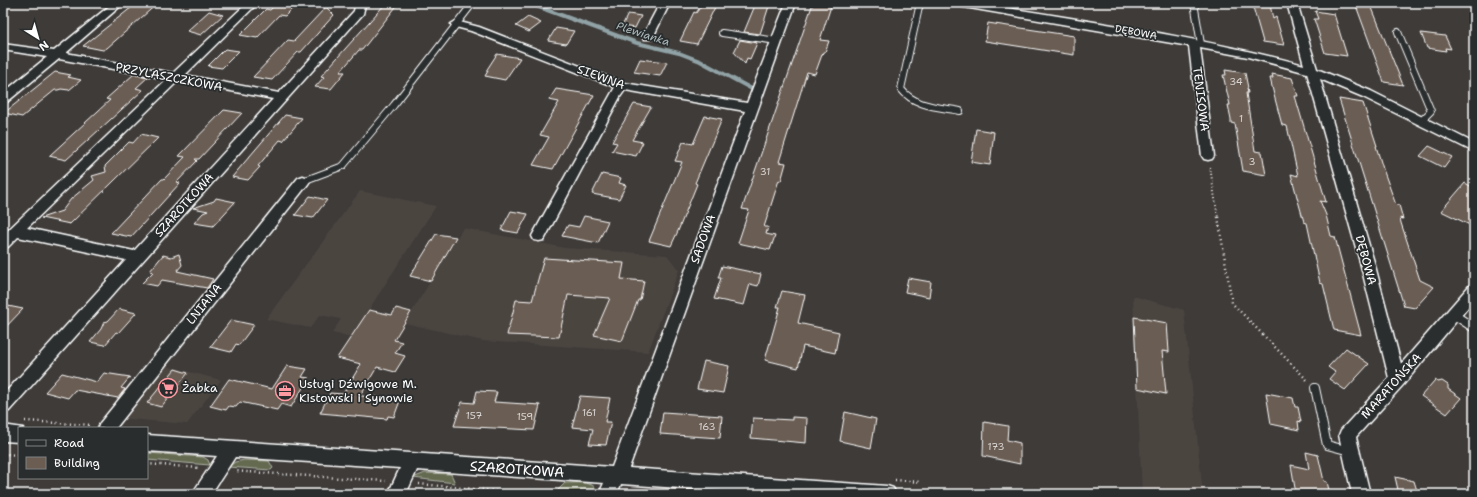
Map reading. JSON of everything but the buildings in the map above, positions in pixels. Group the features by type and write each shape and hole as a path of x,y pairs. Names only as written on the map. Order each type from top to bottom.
{"street":[{"path":"3,99 119,3"},
{"path":"3,243 253,3"},
{"name":"SZAROTKOWA","path":"3,406 359,12 360,5 358,3"},
{"path":"648,37 665,3"},
{"name":"SADOWA","path":"608,494 621,466 791,3"},
{"name":"DĘBOWA","path":"958,3 1197,43 1249,54 1312,71 1367,94 1474,148"},
{"name":"DĘBOWA","path":"1292,3 1367,262 1397,380"},
{"name":"SIEWNA","path":"456,24 475,29 622,86 752,108"},
{"name":"TENISOWA","path":"1197,43 1208,156"},
{"name":"PRZYLASZCZKOWA","path":"3,47 57,55 281,98"},
{"path":"539,236 615,95 622,86"},
{"name":"LNIANA","path":"106,427 302,181"},
{"path":"15,231 138,257"},
{"name":"MARATOŃSKA","path":"1361,494 1347,435 1397,380 1474,290"},
{"path":"3,432 18,428"},
{"name":"SZAROTKOWA","path":"148,443 616,476 815,492 886,494"},
{"path":"201,494 231,449"},
{"path":"400,488 412,462"}],"lane":[{"path":"302,181 343,166 394,105 473,3"},
{"path":"920,3 901,89 904,95 913,102 960,111"},
{"path":"1194,3 1197,43"},
{"path":"1398,32 1431,111 1422,121"},
{"path":"722,33 777,41"},
{"path":"1453,314 1474,328"},
{"path":"1315,388 1327,445 1351,452"}],"path":[{"path":"1208,156 1232,303 1315,388"},
{"path":"20,427 106,427"},
{"path":"3,454 18,455"},
{"path":"148,464 206,469"},
{"path":"230,471 400,488 529,494"}],"shaded area":[{"path":"360,191 436,206 351,337 332,333 341,319 320,315 310,328 266,319"},
{"path":"463,228 565,248 667,255 679,270 648,352 483,341 405,323"},
{"path":"1133,296 1184,310 1203,494 1142,494"},
{"path":"163,365 221,380 187,424 118,418"}],"green space":[{"path":"148,453 203,457 208,460 210,465 148,460"},
{"path":"244,460 269,461 273,468 271,470 228,467 235,462"},
{"path":"425,473 451,474 455,483 413,478"},
{"path":"565,483 590,484 594,486 598,494 557,491"}],"waterway":[{"name":"Plewianka","path":"528,3 637,43 679,53 700,61 750,88"}],"place":[{"name":"Żabka","path":"168,388"},
{"name":"Usługi Dźwigowe M. Kistowski i Synowie","path":"285,391"}]}
